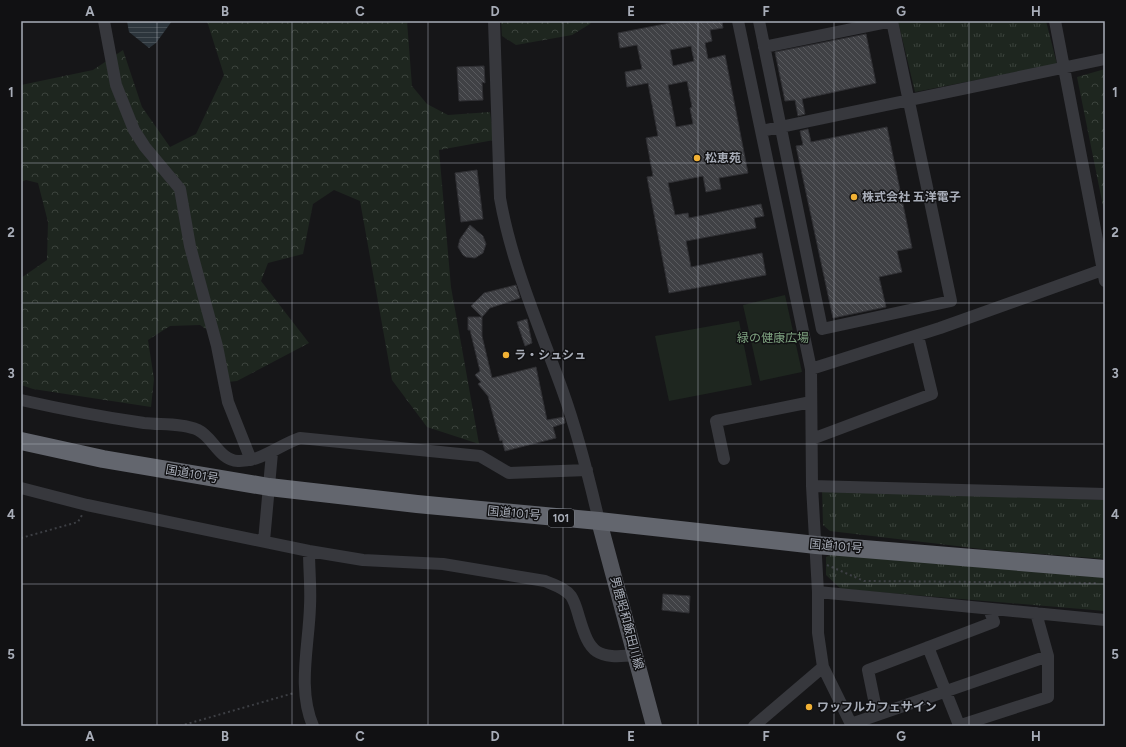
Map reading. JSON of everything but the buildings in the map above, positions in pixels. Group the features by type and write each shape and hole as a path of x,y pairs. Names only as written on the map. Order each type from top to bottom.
{"highway":[{"name":"国道101号","path":"21,441 103,459 269,487 417,504 599,521 816,553 1105,570"}],"main road":[{"name":"男鹿昭和飯田川線","path":"599,521 654,726"}],"street":[{"path":"104,21 116,85 134,130 145,147 180,189 190,246 216,338 228,402 251,460"},
{"path":"494,21 500,198 504,220 513,254 538,331 562,392 587,470 599,521"},
{"path":"738,21 762,131 810,369 812,486 818,592 818,633 823,667 852,725 877,714 1048,656"},
{"path":"759,21 764,47 781,127 822,329 950,301 892,21 764,47"},
{"path":"810,369 918,336 1103,276 1066,68 1055,21"},
{"path":"762,131 1105,59"},
{"path":"812,439 932,394 918,336"},
{"path":"21,400 114,418 183,427 199,431 227,458 238,461 251,460 272,453 285,443 300,438 480,456 509,473 587,470"},
{"path":"724,459 716,421 811,402"},
{"path":"264,541 272,453"},
{"path":"812,486 1105,494"},
{"path":"21,488 87,505 309,551 363,560 442,564 545,582 560,587 571,596 589,646 601,654 615,657 636,655"},
{"path":"309,551 310,606 305,690 307,713 313,726"},
{"path":"818,592 1105,620"},
{"path":"877,714 868,670 994,622 989,608"},
{"path":"928,647 947,690 958,726 1048,696 1048,656 1036,613"},
{"path":"754,726 823,667"}],"path":[{"path":"21,538 78,522 87,505"},
{"path":"816,553 864,581 1105,584"},
{"path":"180,726 305,690"}],"green space":[{"path":"207,21 407,21 412,86 427,104 448,115 490,112 494,140 439,150 451,287 479,444 427,427 392,380 360,201 334,190 313,204 303,254 268,263 261,281 309,343 237,381 219,383 209,331 200,325 170,326 148,340 154,379 151,407 33,389 21,385 21,278 47,260 48,222 38,183 26,180 21,182 21,85 93,70 123,50 142,107 170,147 196,134 224,75"},
{"path":"501,21 592,21 590,24 572,35 516,45 502,36"},
{"path":"898,21 1046,21 1057,64 915,92"},
{"path":"1105,69 1105,216 1077,77"},
{"name":"緑の健康広場","path":"785,295 802,372 760,381 743,305"},
{"path":"739,321 752,385 669,401 655,336"},
{"path":"822,489 1105,500 1105,559 990,550 830,531 823,525"},
{"path":"834,553 1105,577 1105,611 841,589 826,575 826,557"}],"shaded area":[{"path":"127,21 172,21 156,43 149,48 129,32"}],"place":[{"name":"松恵苑","path":"697,158"},
{"name":"株式会社 五洋電子","path":"854,197"},
{"name":"ラ・シュシュ","path":"506,355"},
{"name":"ワッフルカフェサイン","path":"809,707"}]}
